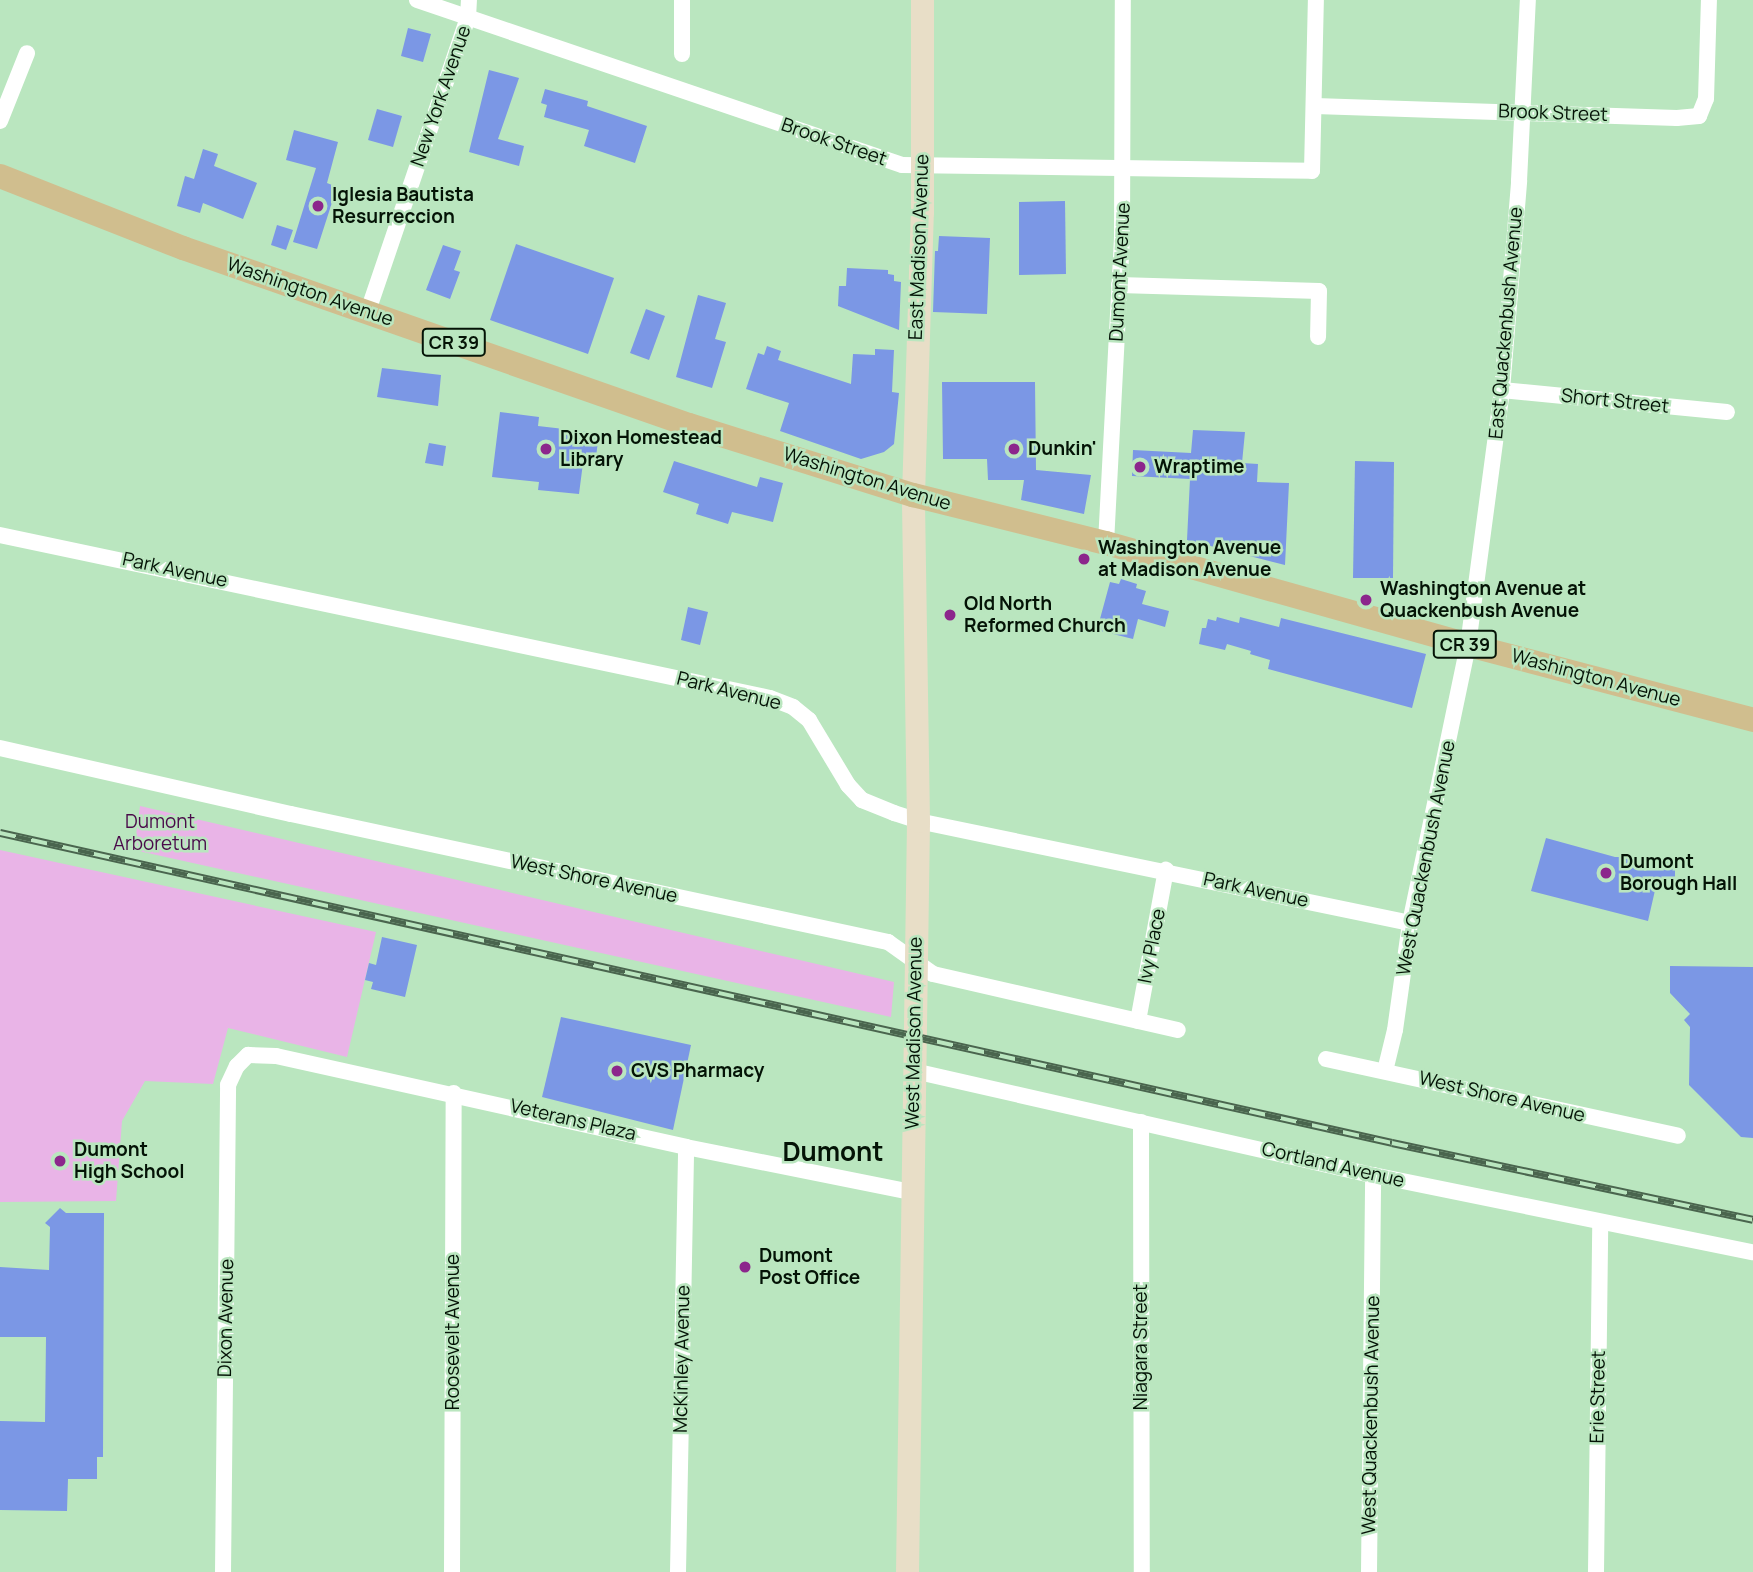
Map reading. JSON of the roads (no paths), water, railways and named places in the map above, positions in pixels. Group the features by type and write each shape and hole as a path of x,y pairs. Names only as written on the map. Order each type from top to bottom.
{"main road":[{"name":"East Madison Avenue","path":"913,495 922,166 922,0"},
{"name":"Washington Avenue","path":"0,176 148,235 689,425 913,495 1106,543 1468,645 1753,720"},
{"name":"West Madison Avenue","path":"907,1572 914,1071 917,1035 915,958 918,821 913,495"}],"street":[{"name":"Brook Street","path":"417,0 902,165 1312,171 1315,106 1677,118 1699,116 1706,99 1709,0"},
{"name":"New York Avenue","path":"368,311 468,18 469,0"},
{"path":"682,0 682,54"},
{"name":"Dumont Avenue","path":"1106,543 1124,169 1124,0"},
{"path":"1315,106 1316,0"},
{"name":"East Quackenbush Avenue","path":"1468,645 1502,390 1528,0"},
{"path":"0,121 27,52"},
{"path":"1119,285 1319,291 1318,337"},
{"name":"Short Street","path":"1502,390 1727,412"},
{"name":"Park Avenue","path":"0,535 770,698 793,707 809,720 848,785 862,800 918,821 1166,870 1410,923"},
{"name":"West Quackenbush Avenue","path":"1385,1071 1395,1030 1410,923 1468,645"},
{"name":"West Shore Avenue","path":"0,748 304,817 888,942 915,958 933,974 1178,1030"},
{"name":"Ivy Place","path":"1138,1021 1166,870"},
{"name":"Veterans Plaza","path":"237,1066 248,1055 276,1056 454,1093 685,1147 912,1192"},
{"name":"West Shore Avenue","path":"1326,1059 1678,1136"},
{"name":"Dixon Avenue","path":"223,1572 228,1085 237,1066"},
{"name":"Cortland Avenue","path":"914,1071 1373,1175 1753,1252"},
{"name":"Roosevelt Avenue","path":"452,1572 454,1093"},
{"name":"Niagara Street","path":"1141,1122 1142,1572"},
{"name":"McKinley Avenue","path":"678,1572 685,1147"},
{"name":"West Quackenbush Avenue","path":"1369,1572 1373,1175"},
{"name":"Erie Street","path":"1596,1572 1600,1223"}],"railway":[{"path":"0,833 1392,1143 1753,1220"}],"place":[{"name":"Iglesia Bautista Resurreccion","path":"318,206"},
{"name":"Dixon Homestead Library","path":"546,449"},
{"name":"Dunkin'","path":"1014,449"},
{"name":"Wraptime","path":"1140,467"},
{"name":"Washington Avenue at Madison Avenue","path":"1084,559"},
{"name":"Washington Avenue at Quackenbush Avenue","path":"1366,600"},
{"name":"Old North Reformed Church","path":"950,615"},
{"name":"Dumont Borough Hall","path":"1606,873"},
{"name":"CVS Pharmacy","path":"617,1071"},
{"name":"Dumont High School","path":"60,1161"},
{"name":"Dumont Post Office","path":"745,1267"}],"district":[{"name":"Dumont","path":"833,1152"}],"park label":[{"name":"Dumont Arboretum","path":"160,833"}]}
